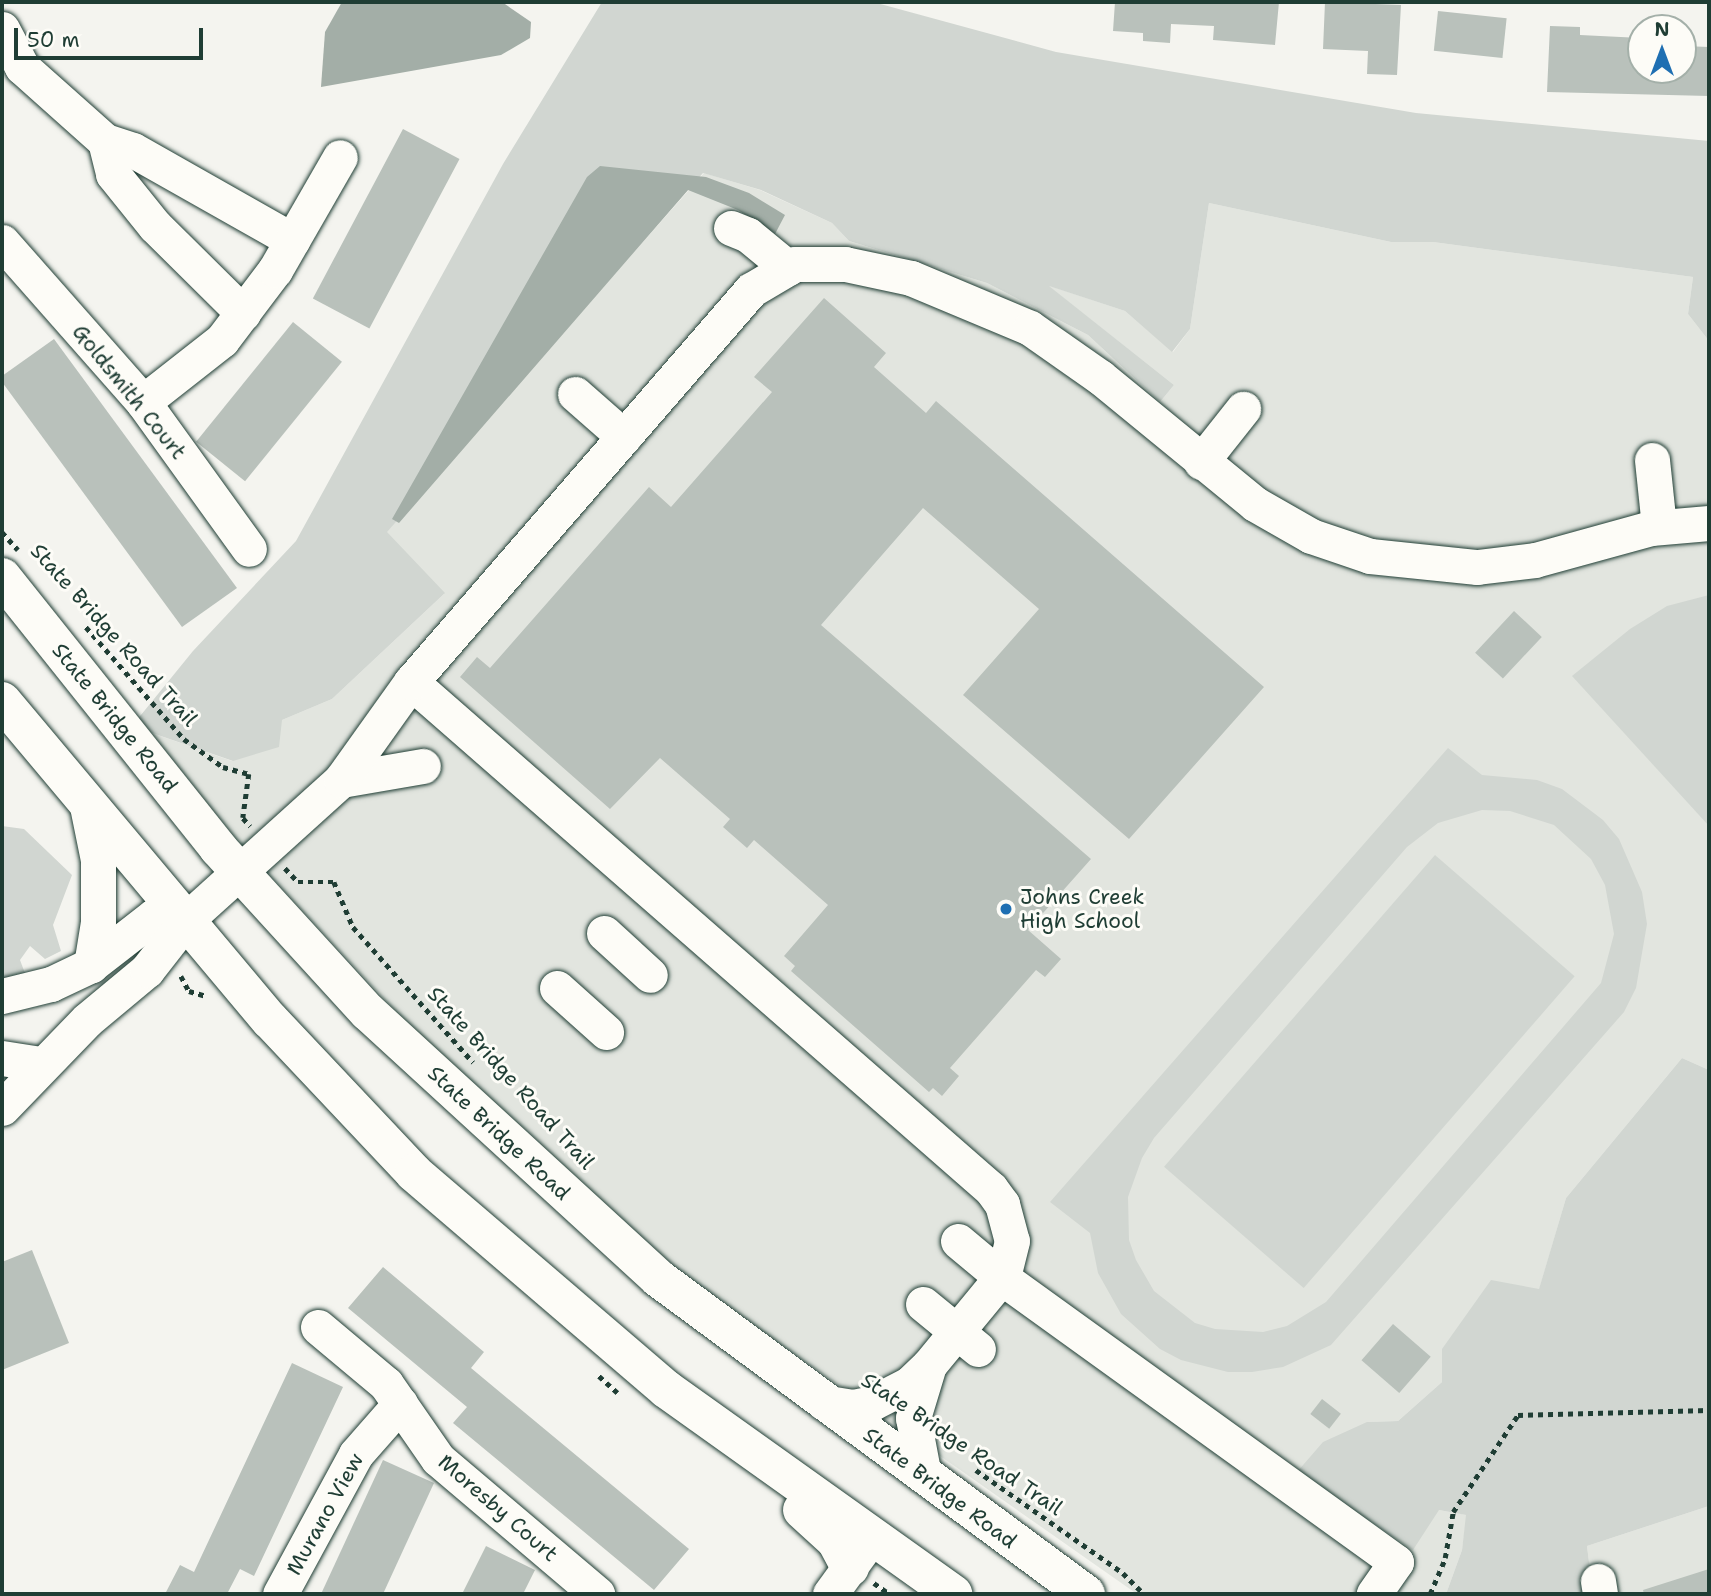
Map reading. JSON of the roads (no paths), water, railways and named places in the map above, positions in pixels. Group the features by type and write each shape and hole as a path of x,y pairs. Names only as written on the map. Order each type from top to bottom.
{"highway":[{"name":"State Bridge Road","path":"11,565 238,871 368,1012 648,1270 1086,1594"},
{"path":"2,701 270,1020 414,1173 666,1389 953,1594"},
{"path":"666,1389 667,1402 685,1428 817,1521 836,1541 840,1580"}],"street":[{"path":"2,29 12,75 105,141 133,150 292,240"},
{"path":"105,141 113,174 155,226 243,313"},
{"path":"143,402 222,340 292,240 340,158"},
{"path":"155,226 186,180"},
{"path":"731,228 748,235 788,268"},
{"name":"Goldsmith Court","path":"2,242 143,402 249,549"},
{"path":"2,1108 41,1064 147,970 186,920 341,780 384,724 411,682 751,290 795,264 845,264 911,278 1030,328 1100,377 1255,504 1311,536 1370,556 1420,564 1477,567 1535,560 1660,527 1709,523"},
{"path":"575,394 624,437"},
{"path":"1201,462 1243,409"},
{"path":"1652,460 1660,527"},
{"path":"411,682 991,1189 1009,1222 1012,1241 1010,1259 967,1341 929,1365 892,1395 853,1407 823,1402"},
{"path":"341,780 423,766 384,724"},
{"path":"86,801 98,860 98,922 91,965"},
{"path":"2,996 51,984 91,965 154,916 186,920"},
{"path":"604,933 650,975"},
{"path":"557,988 606,1032"},
{"path":"2,1058 41,1064"},
{"path":"958,1241 1001,1278 1396,1562 1374,1594"},
{"path":"923,1304 967,1341"},
{"name":"Moresby Court","path":"318,1326 386,1384 438,1459 584,1590"},
{"path":"924,1476 913,1418 929,1365"},
{"name":"Murano View","path":"280,1594 356,1454 400,1404"},
{"path":"840,1580 872,1536"}],"place":[{"name":"Johns Creek High School","path":"1006,909"}]}
